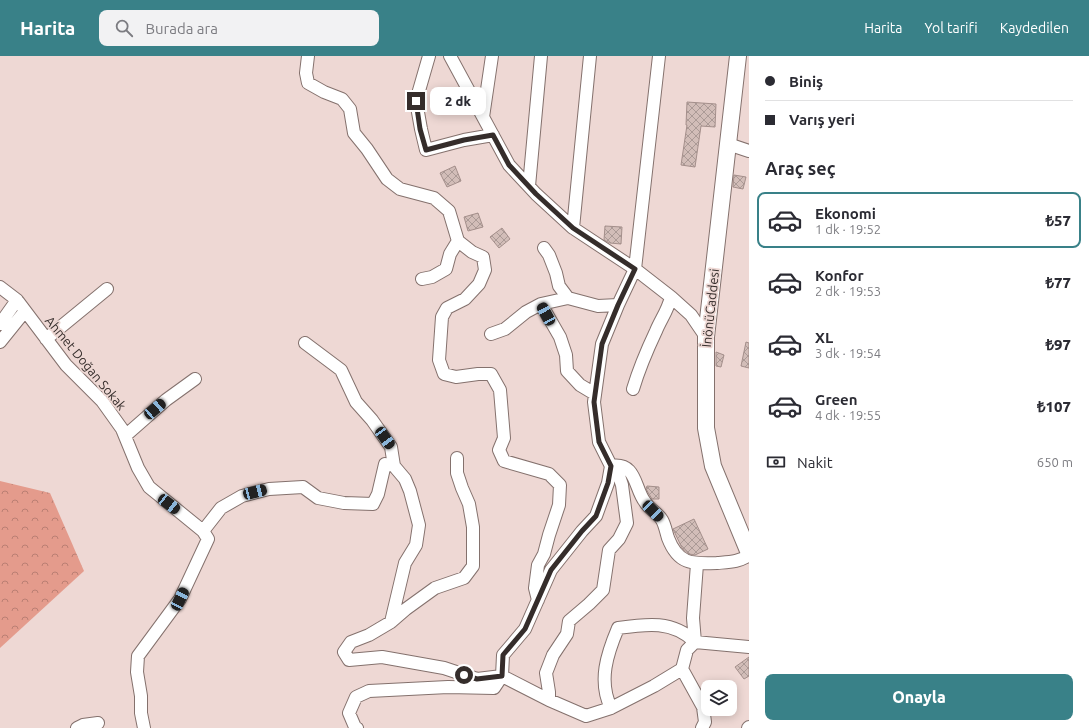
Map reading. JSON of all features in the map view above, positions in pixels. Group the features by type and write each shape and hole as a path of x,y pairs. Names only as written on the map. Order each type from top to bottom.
{"main road":[{"name":"İnönüCaddesi","path":"738,56 706,337 706,428 713,466 749,554"}],"street":[{"path":"308,56 306,73 308,84 342,99 350,109 354,133 387,179 400,189 434,198 449,211 458,241 472,252 483,257 485,270 479,284 465,299 447,308 442,317 439,360 444,374 456,378 478,374 491,374 500,390 504,438 499,450 504,462 549,474 560,485 559,505 548,535 544,554 538,565 535,588 538,601"},
{"path":"429,56 416,101 420,129 426,150 464,140 493,135"},
{"path":"450,56 509,165 573,228 635,269 672,296 691,315 706,337"},
{"path":"483,117 492,56"},
{"path":"529,186 541,56"},
{"path":"573,228 590,56"},
{"path":"549,700 546,673 553,654 567,634 569,621 589,604 602,590 609,550 619,539 627,523 622,485 618,473 611,466 599,442 594,402 602,344 635,269 659,56"},
{"path":"728,144 749,151"},
{"path":"422,279 432,277 446,269 450,254 458,241"},
{"path":"544,248 549,255 556,273 558,286 568,298"},
{"name":"Ahmet Doğan Sokak","path":"0,287 17,300 66,365 102,401 122,429 138,468 149,487 203,531"},
{"path":"46,339 107,290"},
{"path":"633,389 639,369 656,329 667,310 672,296"},
{"path":"491,334 505,330 526,312 541,304 568,298 598,306 618,305"},
{"path":"0,324 17,300"},
{"path":"541,304 560,337 566,355 567,371 580,385 595,394"},
{"path":"0,342 25,311"},
{"path":"306,343 341,370 356,402 372,420 391,447 394,466 405,479 412,498 419,525 416,545 405,563 391,622"},
{"path":"125,436 166,400 194,379"},
{"path":"457,458 457,473 470,504 473,527 473,566 464,578 435,588 391,622 370,635 351,642 344,652 349,660 382,657 444,668 477,679 502,676 549,700 586,716 611,708 654,686 682,669"},
{"path":"144,728 137,672 138,656 180,599 208,539 203,531 221,508 242,496 268,489 302,487 318,498 344,503 373,504 378,494 385,464 394,466"},
{"path":"611,466 619,465 628,470 636,480 644,502 662,520 669,540 677,556 685,561 697,564 732,562 745,558 749,554"},
{"path":"355,728 349,713 356,697 369,691 448,686 494,688 502,676 503,655 525,629 551,570 596,516 608,483 611,466"},
{"path":"697,564 693,618 695,642 687,650 682,669 702,707 705,722 702,728"},
{"path":"611,708 606,698 604,670 610,645 618,628 641,625 670,626 689,636 695,642 749,647"},
{"path":"77,728 83,725 98,723"}],"green space":[{"path":"0,481 50,493 84,571 0,648"}],"building":[{"path":"687,102 716,104 715,127 701,126 695,167 681,165 687,125"},
{"path":"455,166 461,181 447,187 440,173"},
{"path":"734,175 746,177 743,189 733,187"},
{"path":"478,213 483,227 468,231 464,217"},
{"path":"605,226 622,227 621,244 610,243 604,240"},
{"path":"502,228 510,239 499,248 490,237"},
{"path":"746,342 749,343 749,368 741,366"},
{"path":"716,352 724,355 721,367 716,366"},
{"path":"647,486 659,487 659,499 652,499 646,489"},
{"path":"694,519 708,549 695,555 689,554 682,548 673,529"},
{"path":"749,657 749,676 744,679 735,667"}],"route":[{"path":"416,101 420,129 426,150 464,140 493,135 509,165 536,194 573,228 635,269 602,344 594,402 599,442 611,466 608,483 596,516 551,570 525,629 503,655 502,676 477,679 464,675"}]}
